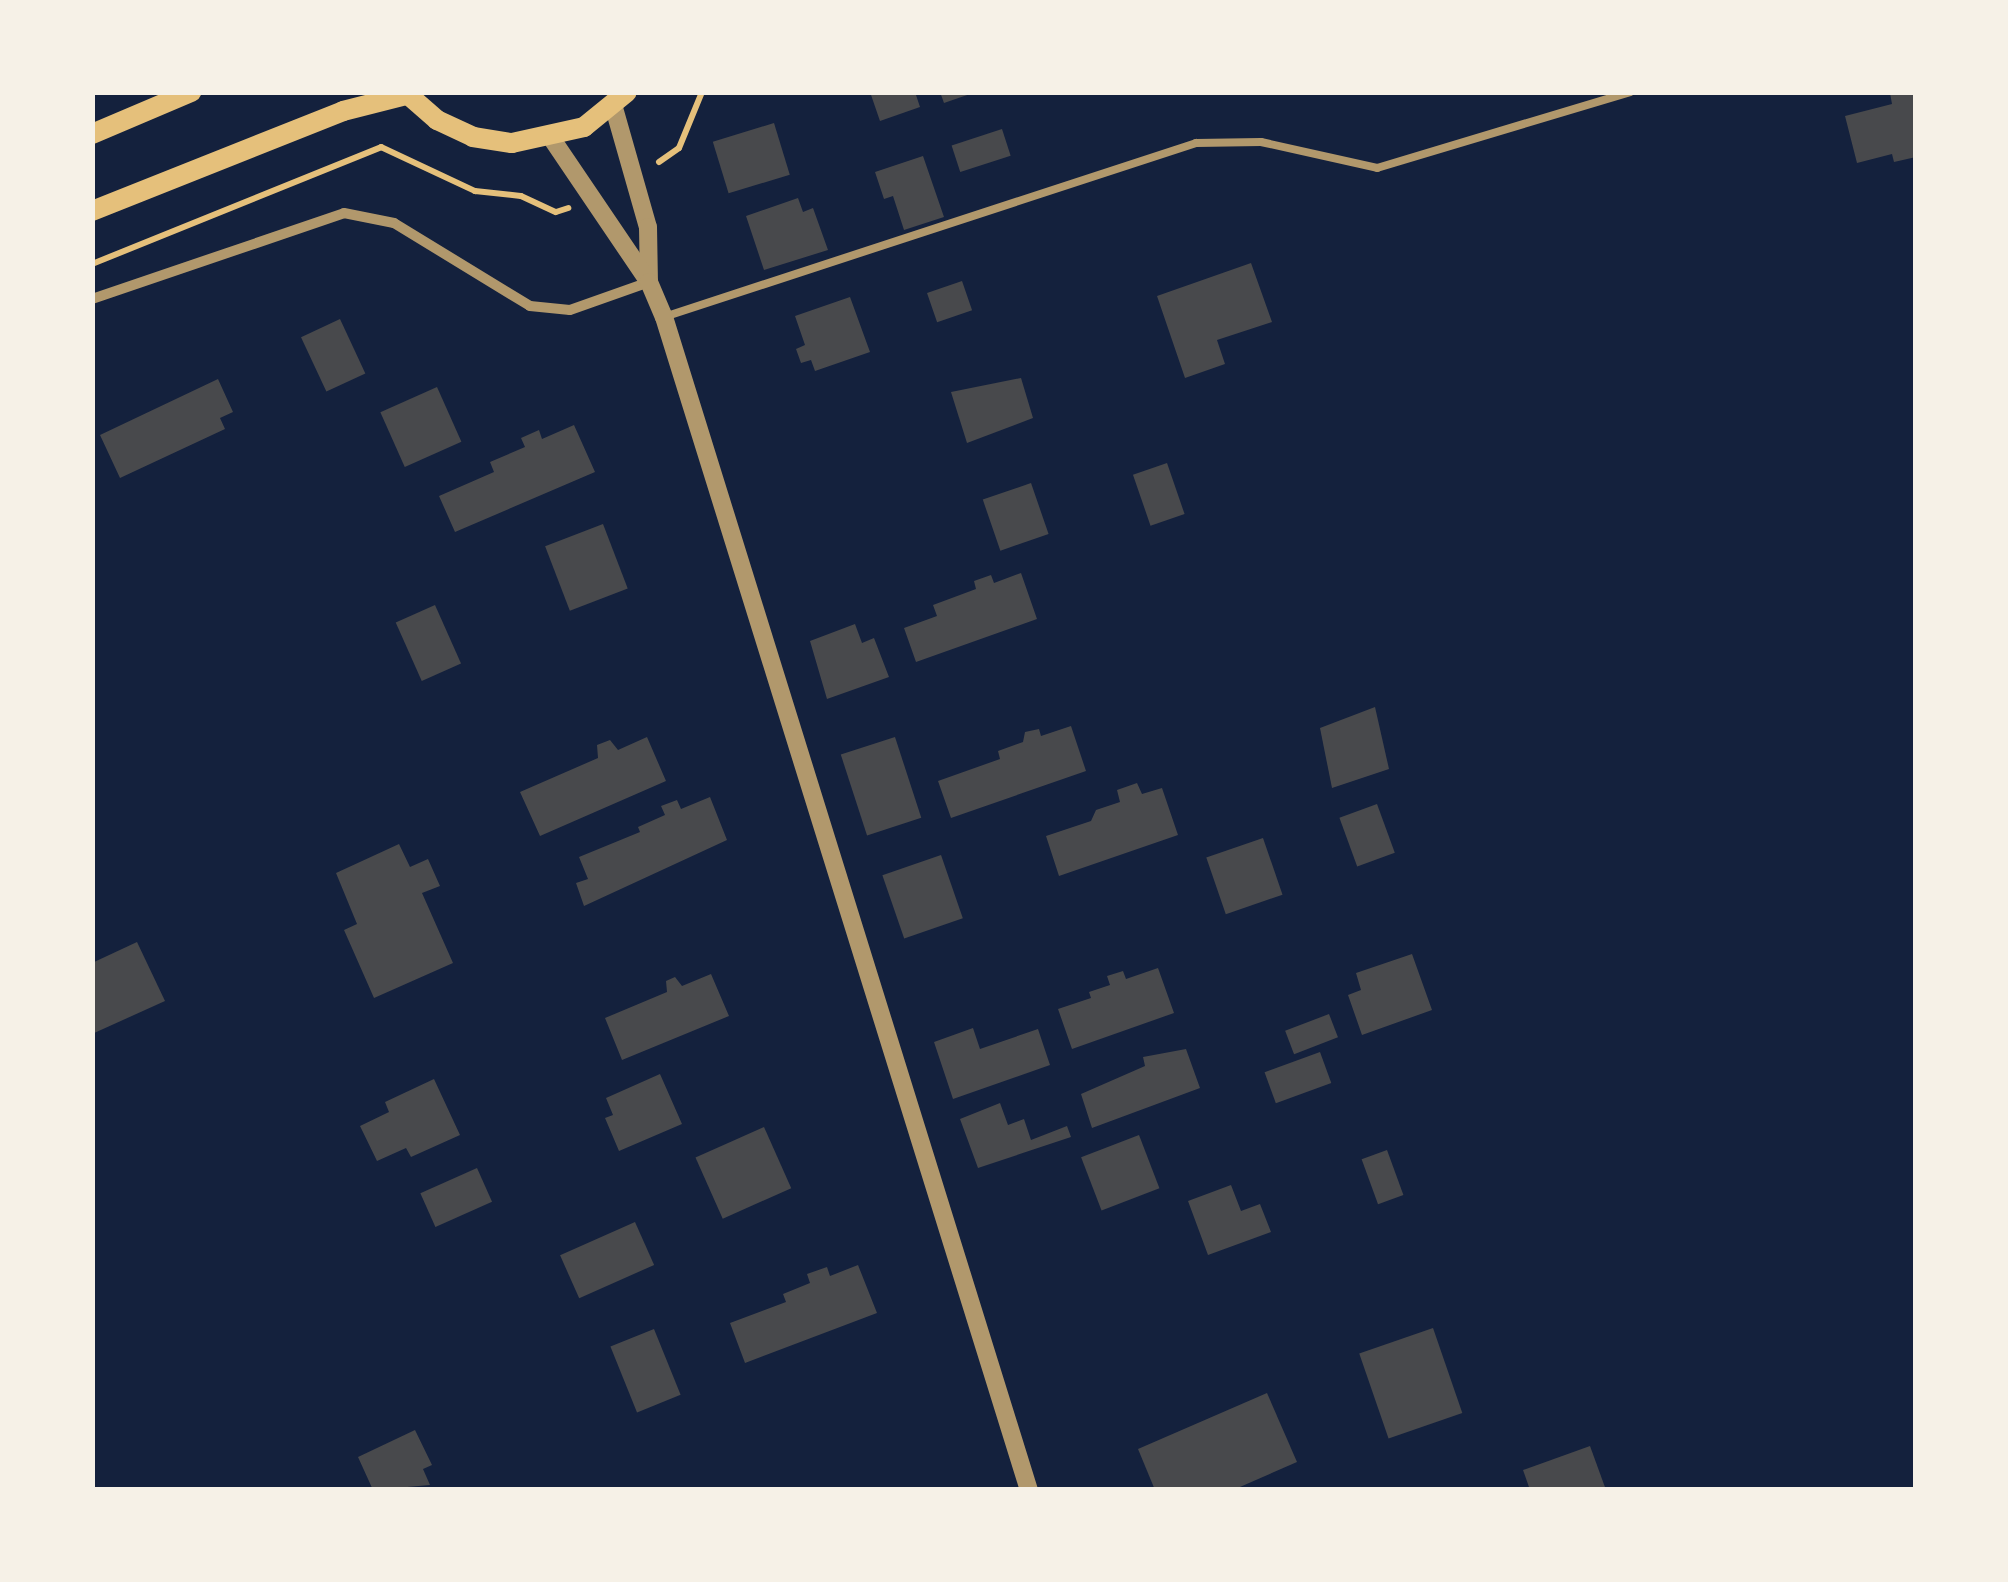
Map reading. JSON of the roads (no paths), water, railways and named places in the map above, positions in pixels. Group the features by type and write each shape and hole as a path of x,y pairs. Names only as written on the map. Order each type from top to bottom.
{"main road":[{"path":"92,134 191,92"},
{"path":"92,211 344,112 406,94 437,120 473,137 552,139 620,100"}],"street":[{"path":"620,100 648,228 649,282"},
{"path":"552,139 649,282 664,317 1029,1490"},
{"path":"92,298 344,213 394,222 530,306 570,310 649,282"}],"lane":[{"path":"664,317 1196,143 1261,142 1378,168 1631,92"}]}
